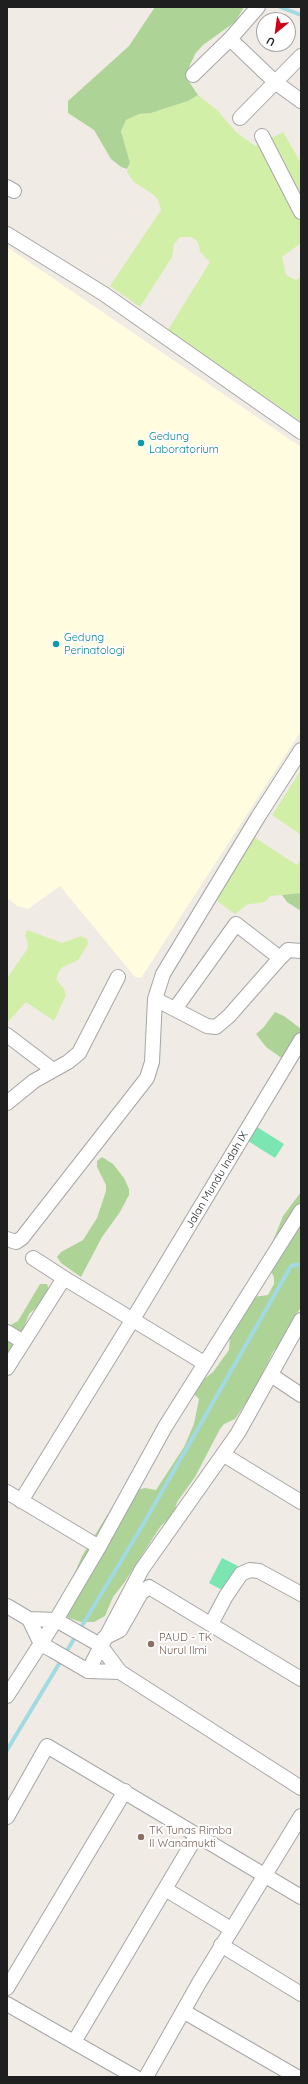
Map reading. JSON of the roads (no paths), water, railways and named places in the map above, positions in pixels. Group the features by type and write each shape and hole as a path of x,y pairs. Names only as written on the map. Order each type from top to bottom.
{"street":[{"path":"193,75 235,44 258,7"},
{"path":"235,44 275,82 301,101"},
{"path":"240,118 301,56"},
{"path":"262,136 301,212"},
{"path":"7,234 104,294 301,432"},
{"path":"7,1239 16,1242 22,1238 147,1078 152,1062 155,999 166,967 301,750"},
{"path":"175,1009 236,924 280,958"},
{"path":"155,999 206,1026 216,1027 229,1016 288,950 301,951"},
{"path":"7,1103 34,1081 68,1062 79,1053 118,977"},
{"path":"7,1035 53,1070"},
{"name":"Jalan Mundu Indah IX","path":"21,1501 134,1319 301,1040"},
{"path":"7,1696 47,1647 99,1547 165,1427 301,1211"},
{"path":"32,1258 204,1363"},
{"path":"7,1368 22,1342 64,1278"},
{"path":"84,1668 142,1569 224,1455 238,1433 301,1320"},
{"path":"7,1332 22,1342"},
{"path":"271,1375 301,1395"},
{"path":"224,1455 301,1502"},
{"path":"7,1492 99,1547"},
{"path":"211,1624 226,1596 241,1574 250,1570 259,1571 301,1594"},
{"path":"99,1641 120,1630 141,1593 149,1588 301,1678"},
{"path":"7,1606 29,1619 60,1623 99,1641 120,1672 301,1788"},
{"path":"29,1619 47,1647 84,1668 120,1672"},
{"path":"7,1817 47,1746 301,1897"},
{"path":"7,1988 125,1791"},
{"path":"146,2077 221,1945 301,1816"},
{"path":"74,2042 198,1835"},
{"path":"165,1889 231,1929"},
{"path":"221,1945 301,1994"},
{"path":"7,2004 134,2077"},
{"path":"183,2011 297,2077"}],"waterway":[{"path":"280,7 301,15"},
{"path":"7,1750 141,1528 291,1266 301,1264"}],"place":[{"name":"Gedung Laboratorium","path":"141,443"},
{"name":"Gedung Perinatologi","path":"56,644"},
{"name":"PAUD - TK Nurul Ilmi","path":"151,1644"},
{"name":"TK Tunas Rimba II Wanamukti","path":"141,1837"}]}
